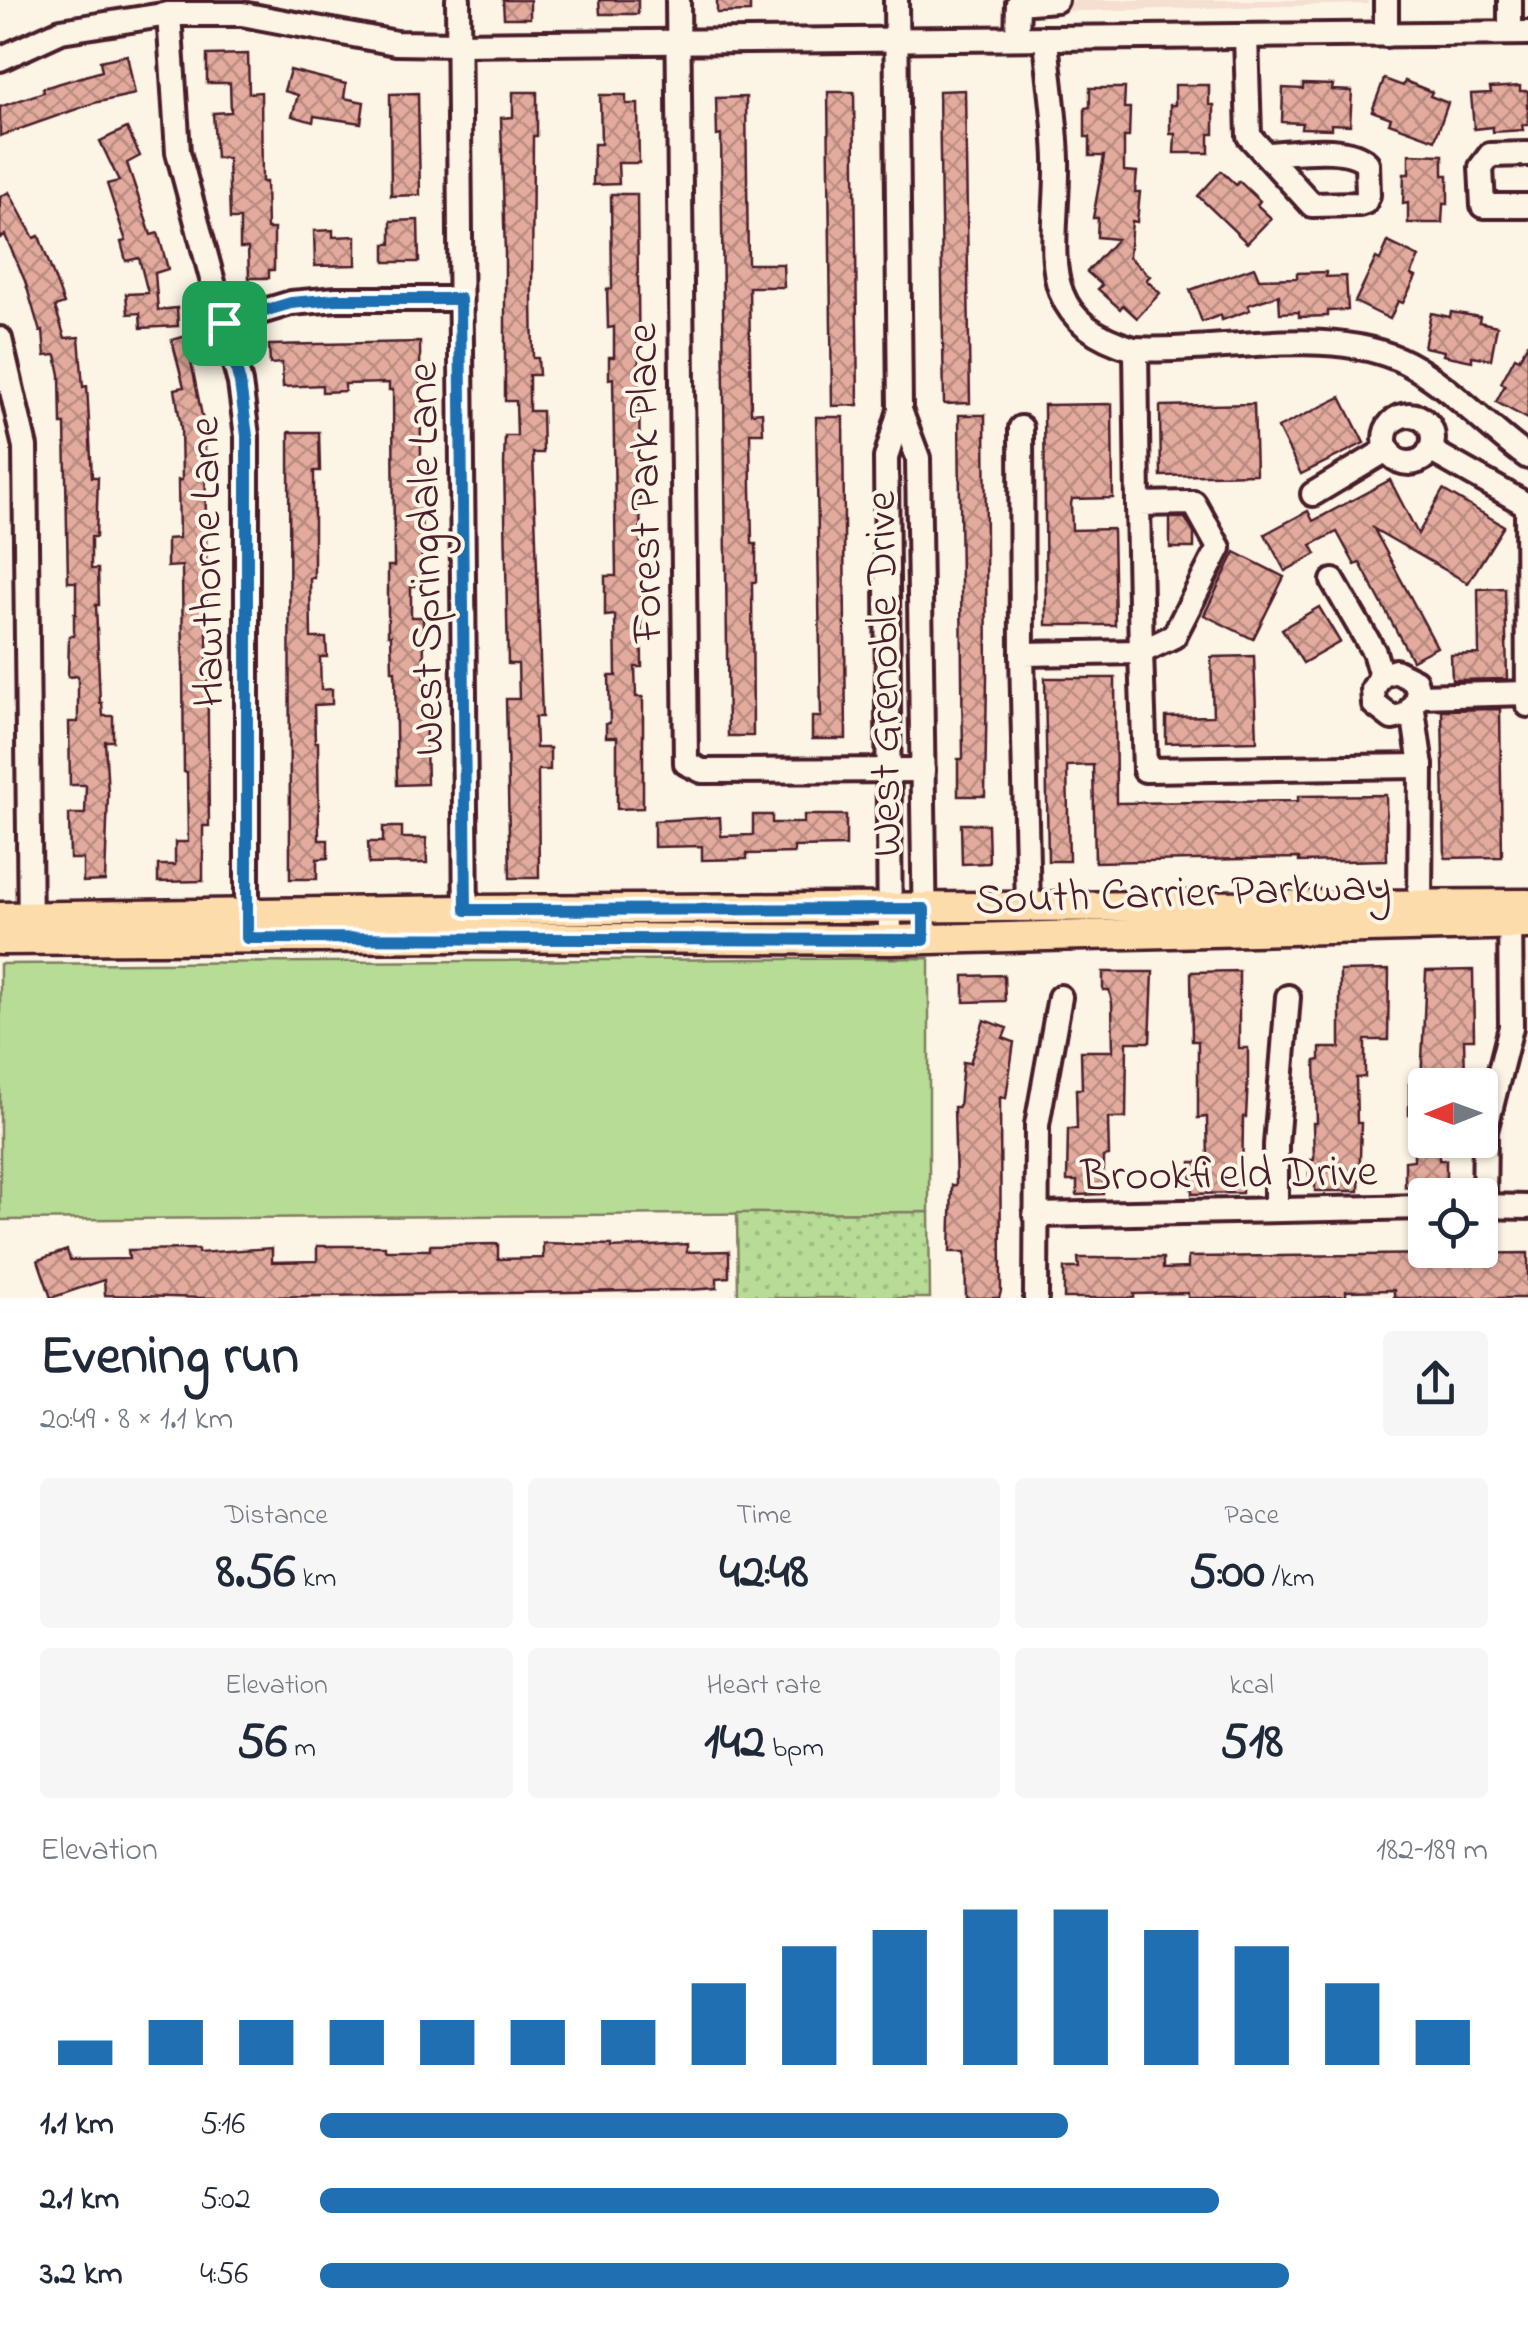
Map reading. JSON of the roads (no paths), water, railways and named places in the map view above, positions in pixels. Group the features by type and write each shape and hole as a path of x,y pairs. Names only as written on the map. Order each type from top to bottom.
{"main road":[{"name":"South Carrier Parkway","path":"0,940 30,929 466,923 924,909 1420,906 1519,914"},
{"name":"South Carrier Parkway","path":"466,923 924,940 1519,914"},
{"name":"South Carrier Parkway","path":"0,917 30,929"}],"street":[{"name":"West Springdale Lane","path":"458,0 466,923"},
{"name":"Forest Park Place","path":"678,0 686,763 702,770 887,772"},
{"name":"West Grenoble Drive","path":"890,940 886,458 900,410 896,0"},
{"path":"1016,38 1018,3 1056,0"},
{"path":"1386,0 1386,35"},
{"path":"0,59 62,31 168,14 242,14 396,42 458,44 1519,33 1510,0"},
{"name":"Hawthorne Lane","path":"168,14 178,152 240,383 247,436 247,926"},
{"path":"1246,36 1250,136 1266,154"},
{"path":"1046,38 1057,156 1052,258 1066,305 1083,326 1107,341 1136,349 1294,344 1356,347 1384,354 1443,388 1528,457"},
{"path":"1528,154 1490,154 1481,168 1481,200 1483,206 1489,207 1528,206"},
{"path":"224,323 291,303 460,299"},
{"path":"1,344 25,447 30,929"},
{"path":"1136,349 1145,770 1420,766"},
{"name":"West Grenoble Drive","path":"900,410 918,458 924,940"},
{"path":"1409,415 1429,426 1430,450 1411,462 1395,458 1388,449 1385,439 1390,425 1409,415"},
{"path":"1021,428 1028,908"},
{"path":"1313,494 1388,449"},
{"path":"1430,450 1526,505 1528,705"},
{"path":"1022,654 1141,652 1174,636 1219,548 1194,502 1138,504"},
{"path":"1333,581 1374,652 1381,676"},
{"path":"1416,703 1408,715 1392,718 1374,704 1373,689 1381,676 1395,670 1415,681 1420,766 1420,906"},
{"path":"1416,703 1528,693"},
{"path":"887,772 923,770"},
{"path":"1483,1178 1486,1131 1511,1026 1519,914"},
{"path":"1036,1298 1037,1126 1060,997"},
{"path":"1276,1209 1276,1145 1288,997"},
{"path":"1498,1206 1528,1206"},
{"name":"Brookfield Drive","path":"1035,1215 1408,1207"}]}
